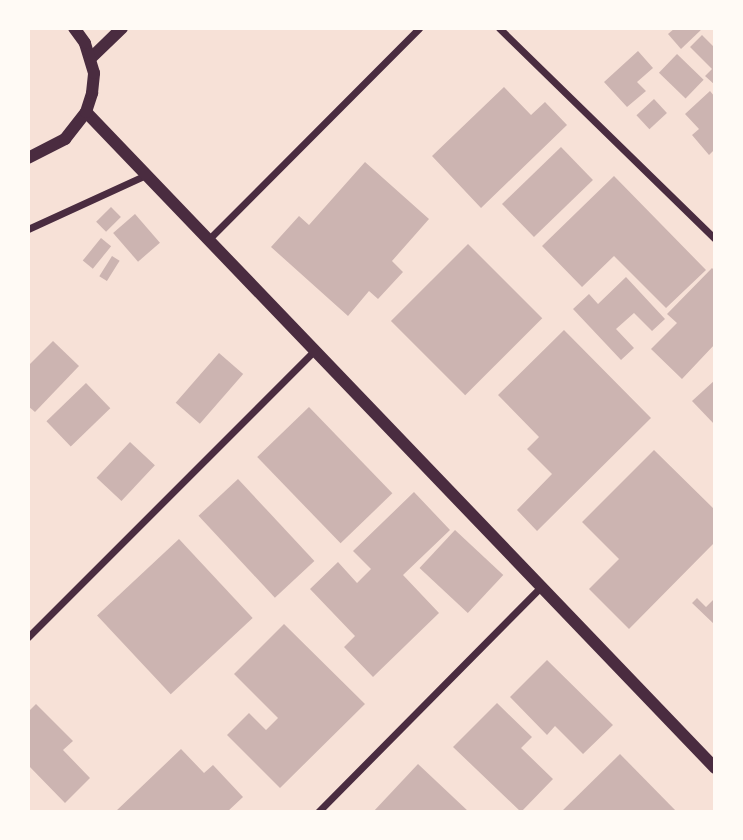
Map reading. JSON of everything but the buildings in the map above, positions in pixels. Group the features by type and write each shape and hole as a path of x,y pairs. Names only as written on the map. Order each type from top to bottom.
{"street":[{"path":"30,156 65,139 86,112 92,93 91,58 74,28"},
{"path":"91,58 122,28"},
{"path":"208,240 419,28"},
{"path":"499,28 715,239"},
{"path":"86,112 715,768"},
{"path":"28,229 146,175"},
{"path":"28,637 314,351"},
{"path":"318,812 541,587"}]}
